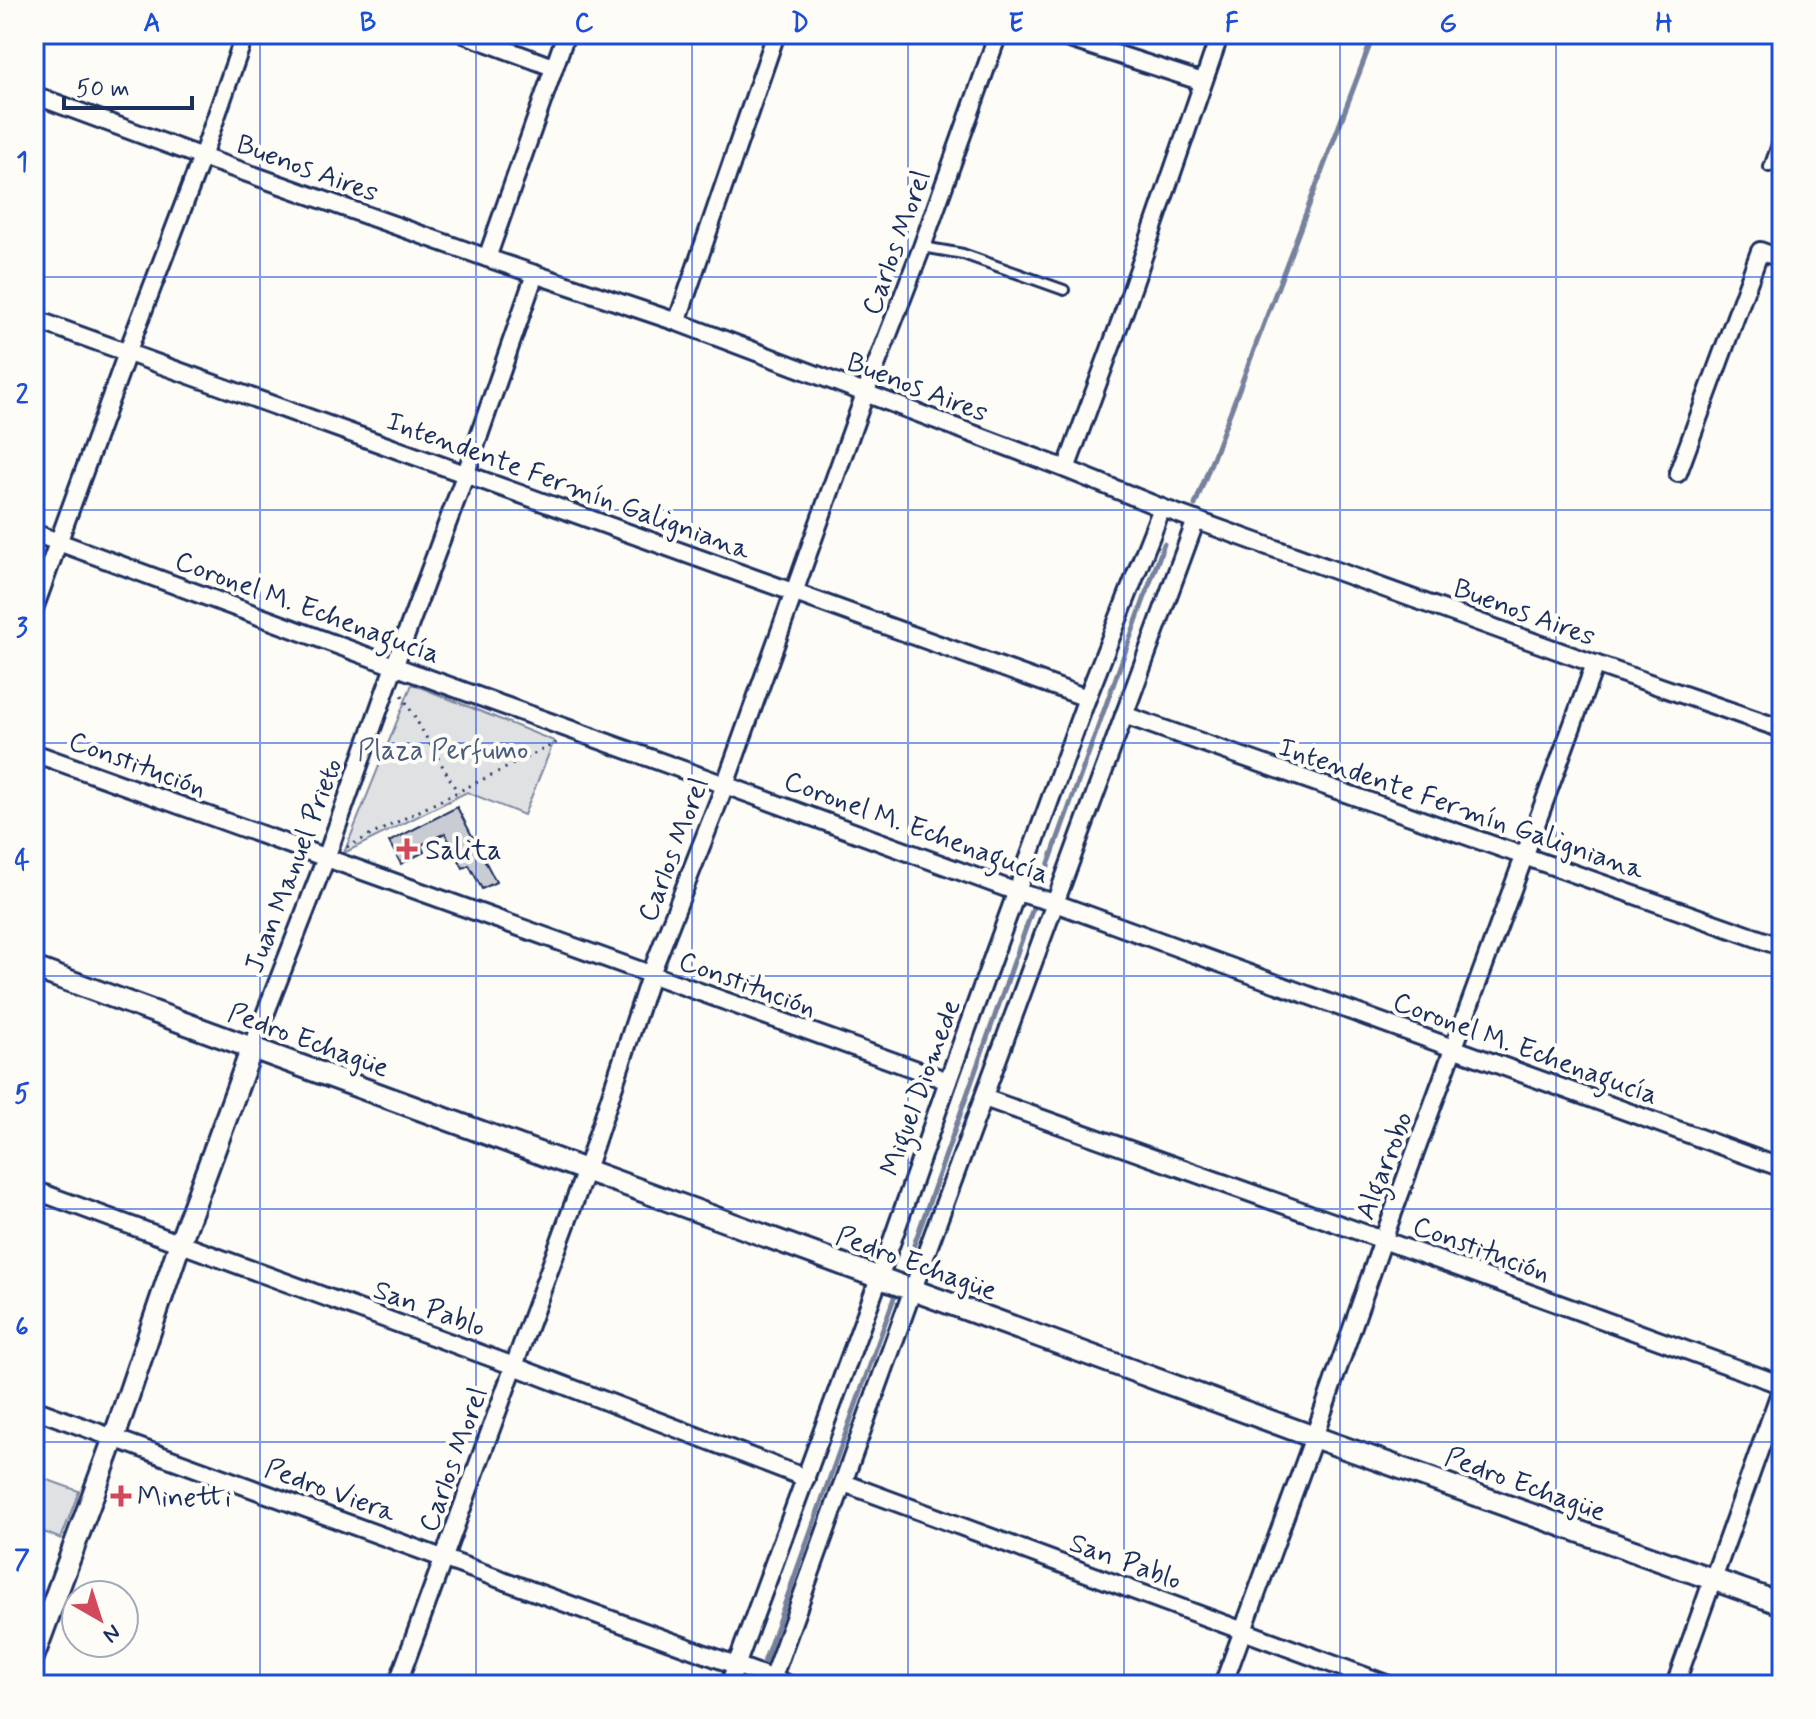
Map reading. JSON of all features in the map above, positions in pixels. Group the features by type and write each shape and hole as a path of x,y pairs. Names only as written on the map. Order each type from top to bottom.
{"street":[{"path":"34,609 245,34"},
{"path":"464,34 553,67"},
{"path":"487,258 566,34"},
{"path":"677,322 776,34"},
{"name":"Carlos Morel","path":"397,1685 586,1170 650,976 725,785 998,34"},
{"path":"1054,34 1203,82"},
{"path":"1066,469 1220,34"},
{"name":"Buenos Aires","path":"34,95 487,258 677,322 1162,508 1782,729"},
{"path":"1678,473 1760,251 1782,259"},
{"name":"Juan Manuel Prieto","path":"34,1655 114,1438 180,1243 326,858 535,274"},
{"name":"Intendente Fermín Galigniana","path":"34,319 1087,698"},
{"name":"Miguel Diomede","path":"729,1685 1087,698 1162,508"},
{"path":"771,1682 1196,520"},
{"name":"Coronel M. Echenagucía","path":"34,533 393,671 1055,903 1782,1168"},
{"name":"Algarrobo","path":"1223,1685 1595,664"},
{"name":"Intendente Fermín Galigniana","path":"1124,715 1782,947"},
{"name":"Constitución","path":"34,753 948,1081"},
{"name":"Pedro Echagüe","path":"34,968 1314,1437 1782,1604"},
{"name":"Constitución","path":"984,1098 1782,1386"},
{"name":"San Pablo","path":"34,1190 514,1366 806,1478"},
{"path":"1675,1685 1782,1386"},
{"name":"Pedro Viera","path":"34,1409 737,1665 771,1682 790,1685"},
{"name":"San Pablo","path":"844,1483 1389,1685"}],"lane":[{"path":"1769,167 1782,130"},
{"path":"922,247 963,254 1064,290"}],"path":[{"path":"393,671 458,793"},
{"path":"326,858 576,733"}],"green space":[{"name":"Plaza Perfumo","path":"412,684 554,741 524,815 467,792 344,853"},
{"path":"34,1475 79,1491 61,1539 34,1528"}],"building":[{"name":"Salita","path":"457,807 496,882 482,889 469,865 463,868 445,833 421,845 424,852 401,864 389,842"}],"waterway":[{"path":"1195,505 1374,34"},
{"path":"1041,885 1164,544"},
{"path":"903,1276 1033,908"},
{"path":"764,1662 895,1295"}],"place":[{"name":"Salita","path":"407,849"},
{"name":"Minetti","path":"121,1496"}]}
